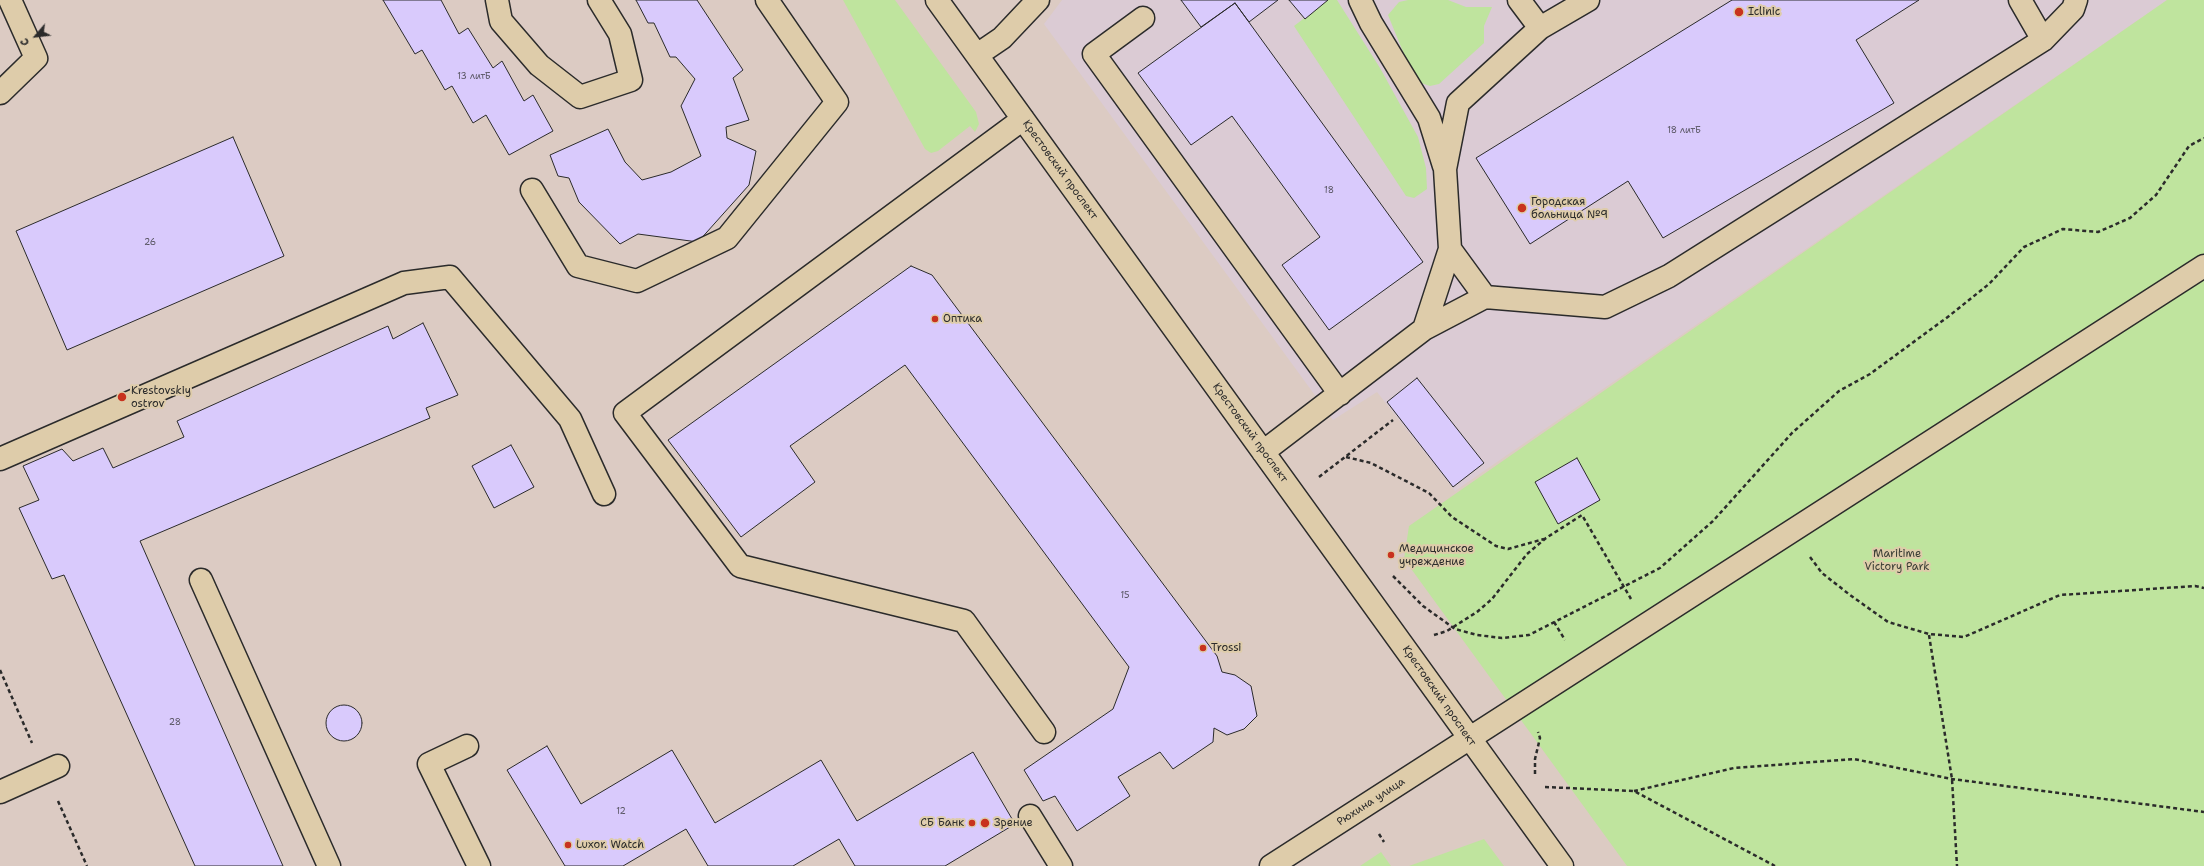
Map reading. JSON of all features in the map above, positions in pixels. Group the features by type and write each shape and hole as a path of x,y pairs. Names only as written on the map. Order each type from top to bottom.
{"street":[{"path":"0,93 36,58 10,0"},
{"path":"497,0 501,21 539,65 580,97 631,80 620,34 599,0"},
{"path":"532,190 578,266 637,281 727,238 837,102 767,0"},
{"name":"Крестовский проспект","path":"937,0 1562,866"},
{"path":"977,55 1002,38 1038,0"},
{"path":"1360,0 1371,23 1429,118 1445,169 1450,249 1424,329"},
{"path":"1519,0 1540,28"},
{"path":"1429,118 1458,103 1540,28 1588,0"},
{"path":"2020,0 2043,40"},
{"path":"1263,452 1424,329 1485,297 1605,307 1670,276 2043,40 2073,9 2076,0"},
{"path":"1143,18 1094,54 1340,394"},
{"path":"1445,169 1458,103"},
{"path":"1023,119 625,413 740,566 964,622 1044,732"},
{"path":"1450,249 1485,297"},
{"name":"Рюхина улица","path":"1272,866 2204,266"},
{"path":"0,460 404,283 450,277 570,419 604,494"},
{"path":"201,580 329,866"},
{"path":"467,746 430,764 479,866"},
{"path":"0,792 58,766"},
{"path":"1030,816 1060,866"}],"path":[{"path":"1391,574 1423,606 1452,627 1477,635 1502,638 1530,635 1660,568 1713,521 1792,433 1839,391 1870,374 1949,316 1989,284 2024,247 2063,229 2098,232 2130,218 2156,195 2189,146 2204,138"},
{"path":"1318,478 1346,458 1393,420"},
{"path":"1346,458 1371,463 1429,494 1452,517 1496,546 1508,549 1524,546 1546,538"},
{"path":"1432,636 1452,627 1477,612 1492,599 1527,554 1546,538 1582,514 1646,626"},
{"path":"1791,533 1822,573 1850,595 1888,622 1929,634 1964,637 2060,595 2195,586 2204,588"},
{"path":"1929,634 1952,779 1957,866"},
{"path":"1527,702 1540,738 1535,759 1535,777"},
{"path":"1539,782 1543,787 1634,791 1734,768 1854,759 1952,779 2204,812"},
{"path":"1634,791 1775,866"}],"shaded area":[{"name":"Городская больница №9","path":"1062,0 2167,0 1455,491 1377,392 1333,420 1044,24"}],"green space":[{"path":"843,0 895,0 976,112 979,124 975,132 970,126 938,151 931,153 925,149"},
{"path":"1328,0 1337,0 1380,68 1418,137 1426,168 1427,189 1414,198 1406,196 1294,26"},
{"path":"1408,0 1448,0 1466,7 1492,7 1484,26 1484,43 1439,84 1430,86 1421,83 1408,64 1388,15 1399,2"},
{"name":"Maritime Victory Park","path":"2167,0 2204,0 2204,866 1627,866 1404,559 1409,526"},
{"path":"1484,839 1504,866 1409,866"},
{"path":"1381,852 1391,866 1360,866"}],"building":[{"path":"383,0 441,0 459,34 468,28 493,68 502,61 524,101 533,95 553,131 509,155 486,115 473,123 452,86 445,90 422,50 415,54"},
{"path":"636,0 697,0 743,70 733,78 749,120 726,127 727,138 756,151 749,185 698,242 638,234 620,244 579,202 569,178 558,176 550,155 608,129 625,162 642,180 671,172 701,156 681,106 695,79 676,57 670,57 654,23 648,23"},
{"path":"1181,0 1278,0 1249,22 1235,3 1201,27"},
{"path":"1289,0 1328,0 1305,19"},
{"path":"1732,0 1919,0 1856,40 1894,103 1663,238 1628,181 1530,244 1476,158"},
{"path":"1235,3 1423,262 1329,330 1282,265 1320,237 1232,116 1191,145 1138,73"},
{"path":"233,137 284,256 67,350 16,231"},
{"path":"911,266 932,275 1217,656 1222,672 1235,675 1251,686 1257,716 1244,729 1227,735 1214,728 1213,742 1173,769 1160,752 1118,777 1130,796 1077,831 1055,796 1043,801 1024,770 1113,709 1129,667 905,365 790,446 815,482 741,537 668,440"},
{"path":"423,323 458,395 426,408 430,418 140,541 283,866 195,866 64,575 52,579 19,508 39,500 23,466 62,449 73,461 103,448 113,468 184,437 177,421 388,326 393,339"},
{"path":"1417,378 1484,463 1453,487 1387,402"},
{"path":"511,445 534,487 494,508 472,466"},
{"path":"1577,458 1600,500 1558,524 1535,482"},
{"path":"348,705 357,710 361,716 361,730 357,736 348,741 340,741 331,736 327,730 326,719 331,710 337,706"},
{"path":"547,746 581,804 672,750 715,823 821,760 857,821 973,752 1015,824 945,866 855,866 839,839 793,866 708,866 686,829 623,866 565,866 507,770"}],"place":[{"name":"Iclinic","path":"1739,12"},
{"name":"Городская больница №9","path":"1522,208"},
{"name":"Оптика","path":"935,319"},
{"name":"Krestovskiy ostrov","path":"122,397"},
{"name":"Медицинское учреждение","path":"1391,555"},
{"name":"Trossi","path":"1203,648"},
{"name":"СБ Банк","path":"972,823"},
{"name":"Зрение","path":"985,823"},
{"name":"Luxor. Watch","path":"568,845"}]}
